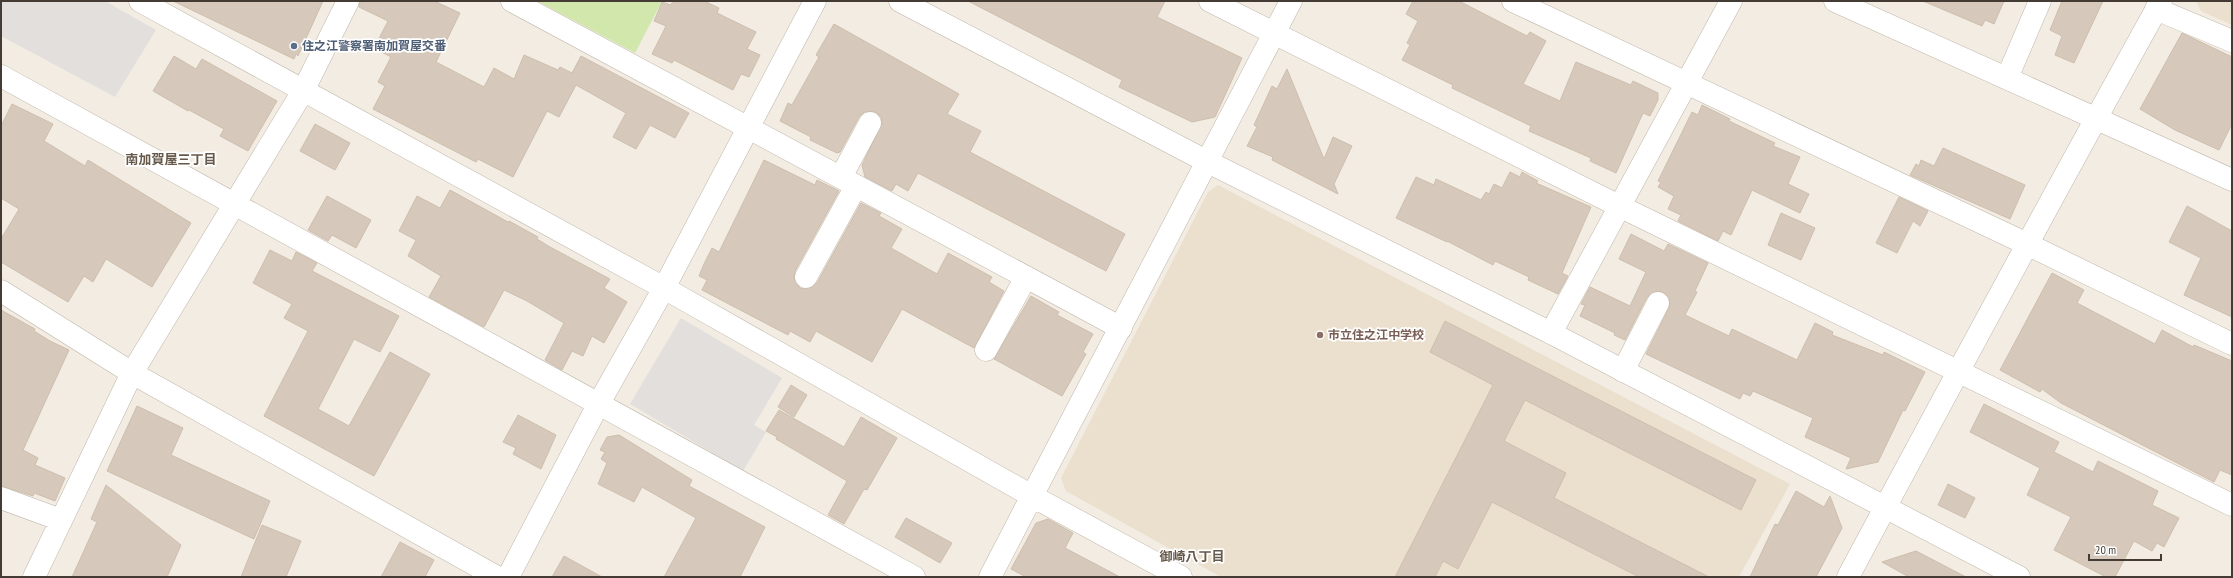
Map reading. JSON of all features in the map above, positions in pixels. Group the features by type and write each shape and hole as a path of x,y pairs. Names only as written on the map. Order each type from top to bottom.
{"street":[{"path":"140,1 163,7 303,91 664,288 1032,496 1180,577"},
{"path":"34,577 132,373 303,91 348,1"},
{"path":"512,1 1121,328"},
{"path":"508,577 599,403 664,288 815,1"},
{"path":"900,1 1206,161 1551,333 1884,508 2019,577"},
{"path":"1210,1 1619,206 2232,504"},
{"path":"990,577 1121,328 1206,161 1291,1"},
{"path":"1513,1 2029,245 2232,344"},
{"path":"1551,333 1619,206 1688,84 1731,1"},
{"path":"1835,1 2232,180"},
{"path":"2007,78 2040,1"},
{"path":"1848,577 1958,370 2029,245 2158,5 2232,41"},
{"path":"1,76 235,203 914,577"},
{"path":"806,277 848,181 870,123"},
{"path":"986,350 1026,277"},
{"path":"1,291 132,373 497,577"},
{"path":"1623,371 1658,303"},
{"path":"1,498 61,520"}],"shaded area":[{"path":"1,1 105,1 156,30 115,97 1,36"},
{"path":"2196,1 2232,1 2232,25 2201,11"},
{"name":"市立住之江中学校","path":"1218,185 1790,484 1739,577 1221,577 1066,491 1061,478 1208,192"},
{"path":"681,318 782,378 754,425 766,432 743,471 630,404"}],"green space":[{"path":"537,1 662,1 635,53"}],"building":[{"path":"173,1 323,1 298,56 296,54 294,59"},
{"path":"360,1 434,1 460,13 436,62 484,87 494,68 514,79 524,55 558,70 560,67 572,73 581,56 689,113 675,138 650,125 636,149 613,137 626,113 576,85 559,117 547,111 513,177 478,159 476,162 373,109 385,86 378,82 391,57 374,48 388,21 359,7"},
{"path":"673,1 704,1 719,8 717,13 756,32 747,49 760,55 749,77 741,74 733,90 674,60 672,63 652,54 666,26 654,21 662,2 671,5"},
{"path":"968,1 1165,1 1157,17 1242,58 1215,117 1192,122 1119,87 1122,80"},
{"path":"1413,1 1459,1 1527,36 1530,32 1546,41 1523,84 1560,101 1576,62 1631,85 1633,81 1658,93 1658,100 1650,116 1643,113 1616,173 1590,161 1591,158 1529,131 1531,126 1452,88 1453,85 1402,60 1410,45 1407,43 1418,21 1406,14"},
{"path":"1923,1 2004,1 1994,24 1985,20 1982,26"},
{"path":"2062,1 2103,1 2074,63 2055,55 2062,36 2050,30"},
{"path":"834,24 959,94 947,114 981,131 970,152 1125,234 1106,271 918,173 908,191 896,184 892,191 865,177 862,165 882,123 881,117 876,112 864,112 859,117 840,152 837,153 810,140 811,137 780,121 788,103 792,105 819,57 816,55"},
{"path":"2182,33 2232,57 2232,124 2219,150 2175,130 2140,109"},
{"path":"174,56 196,69 202,59 277,101 248,151 220,136 224,129 153,91"},
{"path":"1287,69 1324,159 1333,137 1352,146 1334,184 1338,194 1272,160 1273,157 1247,146 1257,127 1254,125 1272,86 1277,89"},
{"path":"12,104 53,124 44,141 85,166 88,160 191,223 152,287 106,259 93,282 84,276 68,302 1,262 1,239 19,209 1,198 1,126"},
{"path":"1702,105 1730,119 1729,121 1775,143 1773,146 1800,157 1788,184 1809,194 1800,213 1752,190 1731,235 1723,231 1718,241 1678,221 1681,215 1668,209 1674,196 1658,187 1661,182 1658,181 1692,112 1698,115"},
{"path":"315,124 350,143 335,170 300,151"},
{"path":"1943,148 2025,185 2010,219 1910,175 1916,164 1919,166 1921,160 1934,166"},
{"path":"764,160 815,185 817,180 839,191 795,271 794,278 800,288 807,289 817,283 861,203 881,213 879,216 902,229 891,248 937,274 948,253 992,277 989,282 1004,291 974,348 902,309 872,362 816,331 810,342 790,331 788,335 702,290 707,280 699,276 704,264 712,248 719,252"},
{"path":"1510,172 1520,177 1522,172 1538,181 1536,183 1591,207 1562,273 1568,276 1558,294 1528,280 1529,277 1495,261 1493,265 1447,241 1396,218 1416,177 1434,185 1436,179 1481,200 1486,192 1489,194 1494,184 1502,188"},
{"path":"450,190 538,237 537,239 550,247 610,279 604,288 627,302 604,343 592,336 583,356 572,351 562,370 545,360 564,323 527,301 504,290 484,327 429,297 441,276 408,256 416,240 399,231 417,196 440,208"},
{"path":"327,196 371,220 356,248 332,235 328,241 308,230"},
{"path":"1899,197 1928,211 1920,226 1913,221 1897,253 1876,243"},
{"path":"2187,206 2232,231 2232,317 2184,295 2201,258 2169,242"},
{"path":"1781,213 1815,228 1801,260 1768,245"},
{"path":"1631,234 1664,251 1668,244 1708,263 1695,291 1697,292 1685,315 1729,336 1732,329 1797,360 1815,323 1833,332 1832,335 1883,355 1884,352 1925,372 1905,411 1903,410 1878,462 1846,469 1851,458 1805,437 1813,418 1753,391 1750,396 1743,393 1740,399 1646,354 1669,308 1669,297 1663,292 1657,291 1647,297 1625,340 1614,335 1615,333 1580,316 1585,305 1581,304 1590,287 1630,306 1646,272 1619,259"},
{"path":"270,250 292,261 296,252 317,263 312,271 399,316 380,352 354,339 318,409 349,426 390,352 430,374 374,476 264,416 308,331 284,318 292,304 253,283"},
{"path":"2052,273 2084,290 2077,303 2155,344 2162,330 2193,347 2194,345 2232,361 2232,475 2220,470 2214,482 2061,403 2042,389 2040,392 2000,370"},
{"path":"1031,296 1059,312 1057,315 1093,334 1083,352 1086,354 1062,396 994,359"},
{"path":"1,310 35,329 34,331 50,341 69,350 23,450 38,458 35,465 65,478 55,501 34,493 33,496 1,486"},
{"path":"1445,321 1756,480 1741,510 1525,400 1504,441 1566,473 1554,498 1709,577 1639,577 1492,502 1458,569 1443,561 1435,577 1395,577 1493,385 1430,352"},
{"path":"791,385 807,395 794,417 778,407"},
{"path":"1984,404 2059,442 2054,452 2093,472 2098,461 2158,491 2152,505 2179,518 2164,547 2157,543 2152,551 2134,541 2115,577 2106,577 2054,550 2071,517 2027,495 2040,468 1970,432"},
{"path":"137,406 183,428 171,455 270,501 254,539 107,471"},
{"path":"779,410 844,447 861,417 897,438 867,490 864,489 844,524 828,515 847,481 776,439 777,437 766,431"},
{"path":"518,415 556,435 541,469 513,454 516,448 503,442"},
{"path":"619,435 692,480 689,486 765,527 740,577 664,577 696,518 642,487 634,502 598,484 607,463 601,459 605,452 600,450 607,437"},
{"path":"1948,484 1975,498 1965,518 1938,505"},
{"path":"106,485 181,545 167,577 72,577 97,522 91,519"},
{"path":"1796,491 1824,507 1830,496 1842,528 1816,577 1750,577 1775,524 1778,525"},
{"path":"906,518 952,543 940,563 895,537"},
{"path":"1048,519 1073,533 1065,548 1120,577 1026,577 1011,569 1036,523"},
{"path":"262,525 301,541 286,577 241,577"},
{"path":"400,542 434,560 425,577 381,577"},
{"path":"1916,551 1966,577 1909,577 1882,562"},
{"path":"564,556 602,577 552,577"}],"place":[{"name":"住之江警察署南加賀屋交番","path":"294,46"},
{"name":"市立住之江中学校","path":"1320,335"}],"district":[{"name":"南加賀屋三丁目","path":"171,159"},
{"name":"御崎八丁目","path":"1192,556"}]}
